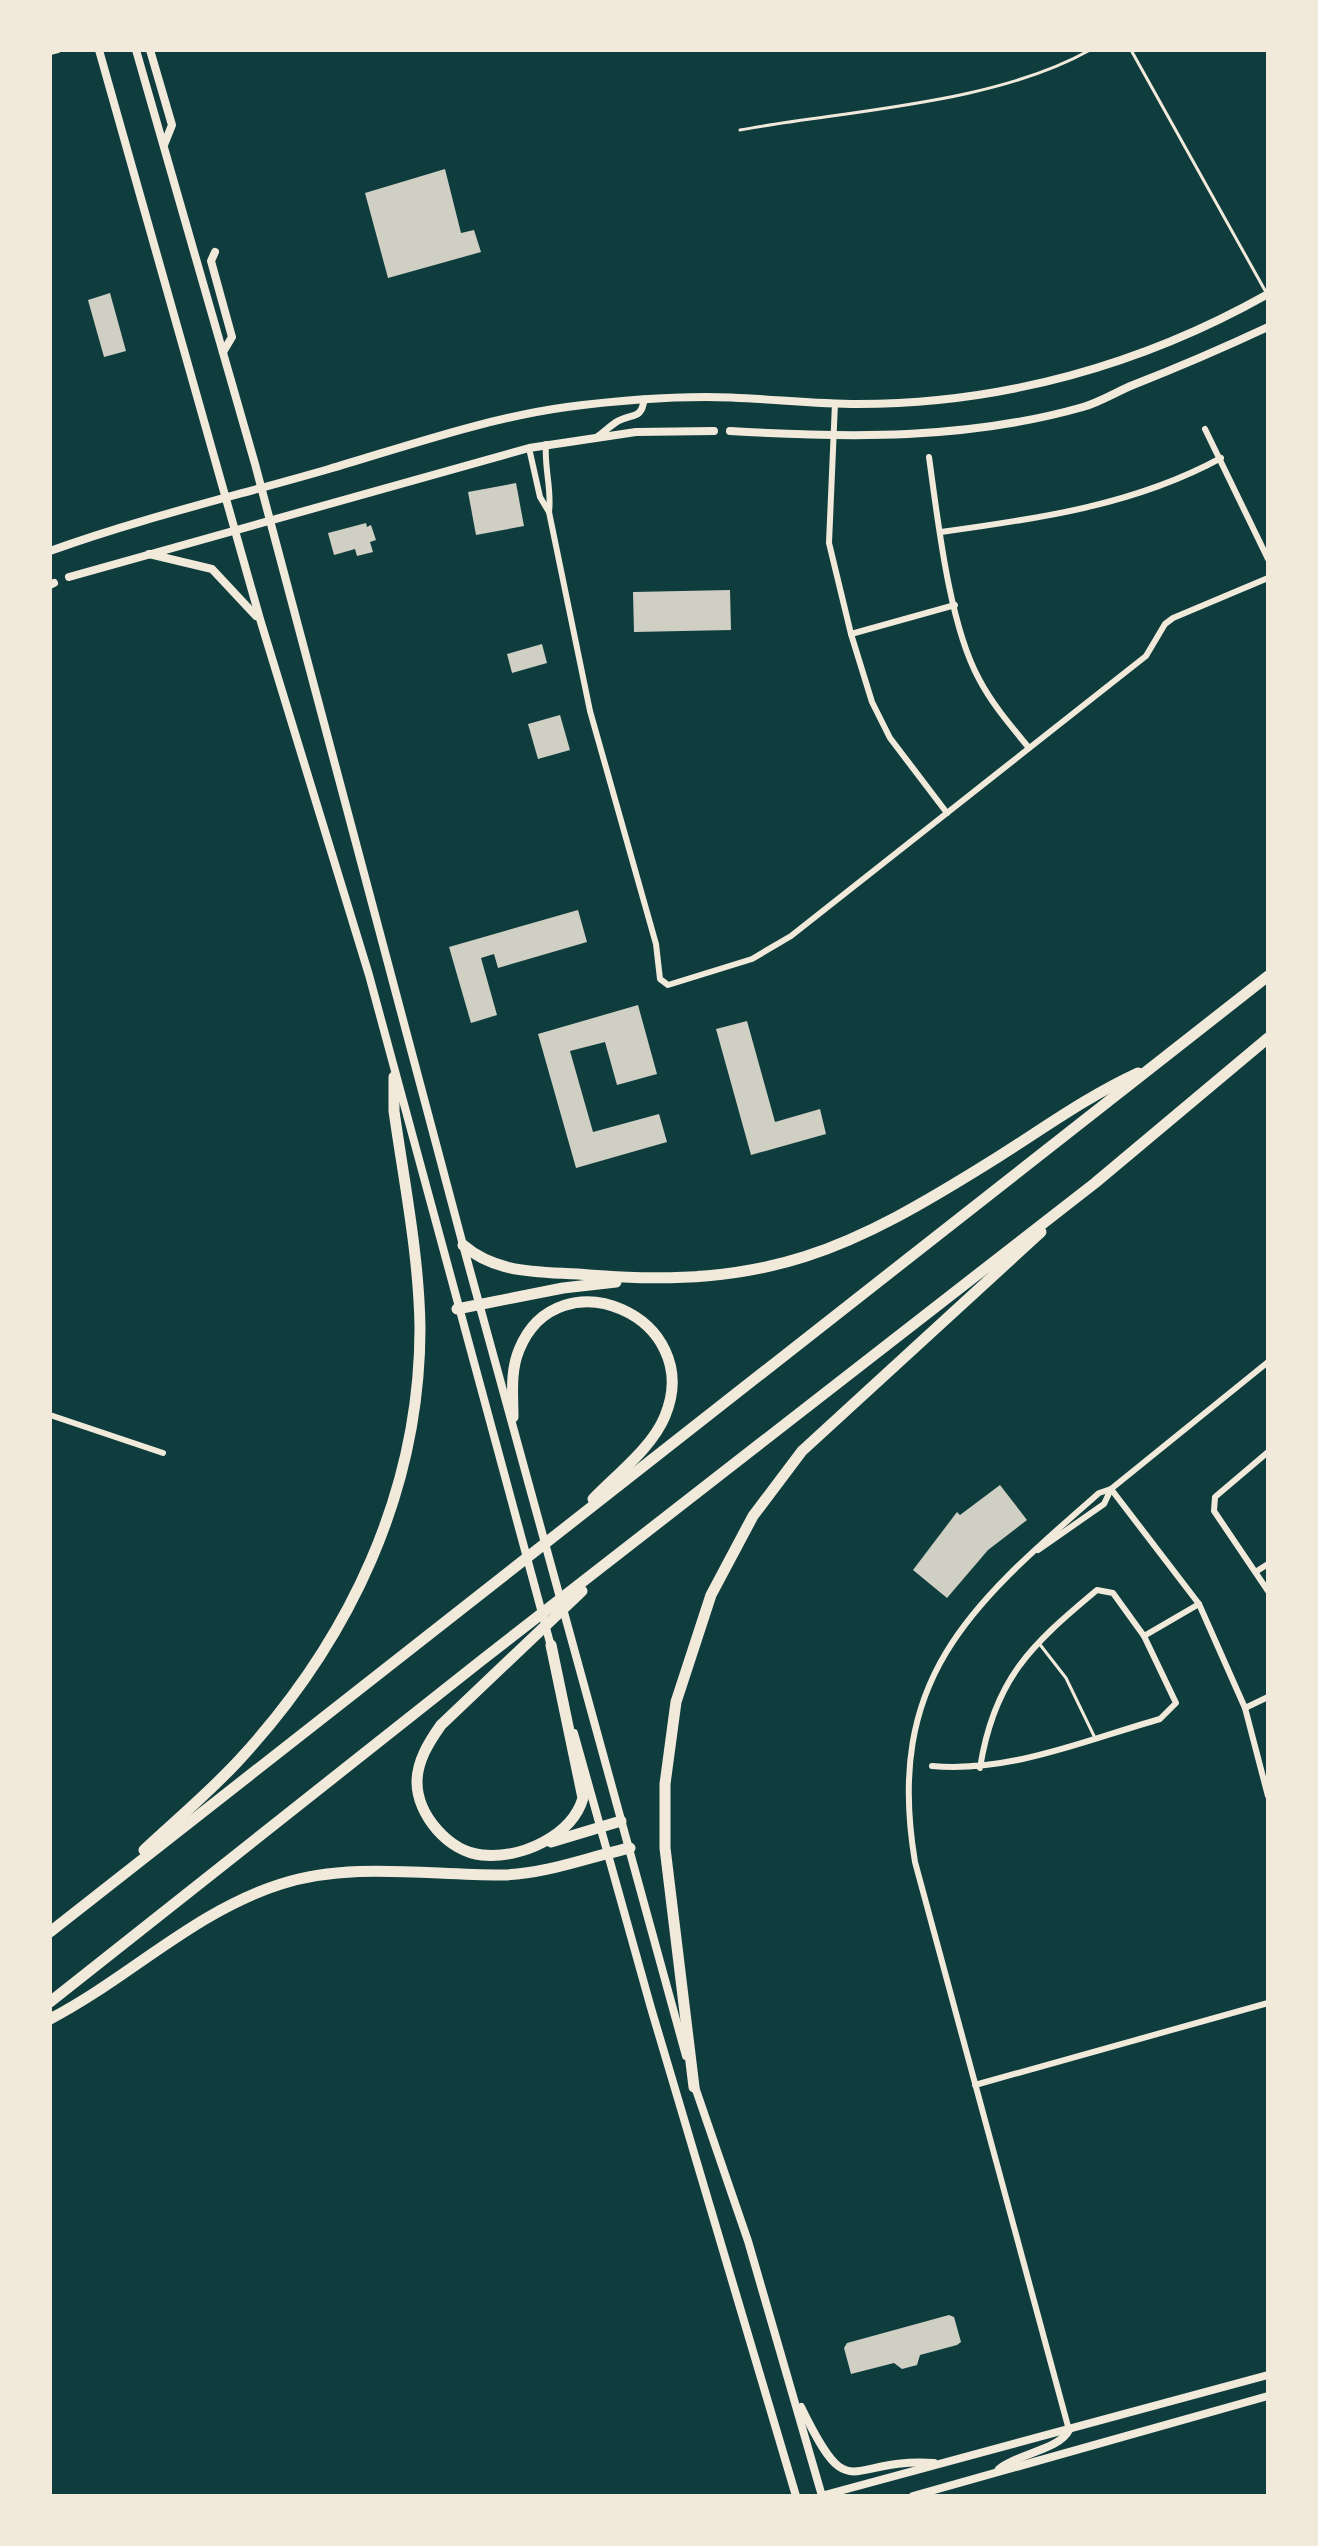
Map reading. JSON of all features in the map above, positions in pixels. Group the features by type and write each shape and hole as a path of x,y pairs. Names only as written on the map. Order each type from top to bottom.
{"highway":[{"path":"50,1932 1268,976"},
{"path":"694,2087 665,1848 665,1784 676,1702 711,1595 753,1516 802,1451 1095,1183 1268,1038"},
{"path":"457,1309 563,1288 749,1272 838,1247 899,1217 1100,1091 1157,1064"},
{"path":"90,1900 240,1760 296,1694 354,1600 385,1530 408,1449 419,1359 417,1280 394,1111 394,1077"},
{"path":"50,2002 966,1280 1095,1183"},
{"path":"463,1245 481,1261 508,1269 644,1279"},
{"path":"513,1417 512,1378 518,1352 531,1330 562,1307 589,1302 617,1306 641,1319 664,1349 671,1376 664,1418 649,1440 567,1526"},
{"path":"621,1821 535,1845 483,1855 450,1840 423,1808 417,1783 421,1762 441,1725 622,1552"},
{"path":"535,1845 571,1821 583,1798 551,1645"},
{"path":"50,2019 209,1918 259,1891 285,1883 346,1873 507,1875 546,1871 630,1848"}],"main road":[{"path":"99,50 260,619 369,975 394,1077 519,1523 599,1826 796,2496"},
{"path":"136,50 261,488 402,1005 463,1245 513,1417 694,2087 748,2241 822,2496 1268,2375"},
{"path":"150,50 172,125 164,146"},
{"path":"215,252 211,261 232,337 223,352"},
{"path":"50,551 518,416 644,399 708,397 835,403 939,400 1065,377 1183,337 1268,295"},
{"path":"730,431 832,436 926,435 1014,423 1087,406 1214,354 1268,327"},
{"path":"69,577 234,528 546,444 597,437 714,431"},
{"path":"147,553 212,569 260,619"},
{"path":"792,2388 822,2450 841,2470 860,2473 905,2461 940,2464"},
{"path":"913,2496 1268,2396"},
{"path":"996,2472 1019,2455 1061,2442 1069,2430"}],"street":[{"path":"50,52 58,50"},
{"path":"597,437 620,419 637,417 643,410 644,399"},
{"path":"835,403 829,543 851,634 872,702 890,738 947,813"},
{"path":"1205,429 1268,559"},
{"path":"714,431 730,431"},
{"path":"546,444 544,461 551,495 549,512 590,711 656,944 660,979 674,985 752,959 778,945 1146,656 1165,624 1173,618 1268,578"},
{"path":"529,448 540,497 549,512"},
{"path":"929,457 955,605 979,680 1029,748"},
{"path":"941,532 1053,516 1129,496 1185,477 1221,458"},
{"path":"52,584 69,577"},
{"path":"851,634 955,605"},
{"path":"1069,2430 915,1862 908,1818 909,1773 918,1718 938,1666 974,1609 1099,1493 1111,1489 1268,1362"},
{"path":"50,1415 163,1453"},
{"path":"1268,1452 1215,1497 1214,1511 1268,1591"},
{"path":"1028,1556 1104,1504 1111,1489"},
{"path":"1111,1489 1199,1604 1220,1645 1245,1708 1268,1796"},
{"path":"1257,1571 1268,1564"},
{"path":"932,1766 980,1768 1160,1719 1176,1703 1144,1636 1113,1593 1097,1590 1037,1640 1010,1679 994,1711 980,1768"},
{"path":"1144,1636 1199,1604"},
{"path":"1245,1708 1268,1697"},
{"path":"975,2085 1268,2003"}],"lane":[{"path":"740,130 945,98 1035,73 1090,50"},
{"path":"1131,50 1268,295"},
{"path":"1037,1640 1066,1678 1095,1738"}],"building":[{"path":"445,169 461,233 474,230 481,252 388,278 365,193"},
{"path":"110,293 126,351 104,357 88,300"},
{"path":"516,483 524,526 476,535 468,492"},
{"path":"366,523 367,527 371,525 376,540 370,542 373,552 357,556 355,549 334,555 328,533"},
{"path":"730,590 731,630 634,632 633,592"},
{"path":"542,644 547,663 512,673 507,654"},
{"path":"560,715 570,750 538,759 528,724"},
{"path":"578,910 587,942 498,968 494,954 481,958 497,1015 471,1023 449,947"},
{"path":"638,1005 657,1074 617,1085 605,1042 570,1051 593,1132 659,1114 667,1142 576,1168 538,1034"},
{"path":"747,1021 775,1122 820,1109 826,1134 751,1155 716,1029"},
{"path":"1000,1485 1027,1520 988,1550 947,1598 913,1570 957,1512 960,1515"},
{"path":"949,2315 954,2317 961,2342 957,2345 920,2355 917,2365 902,2369 894,2363 851,2374 844,2348 847,2343"}]}
